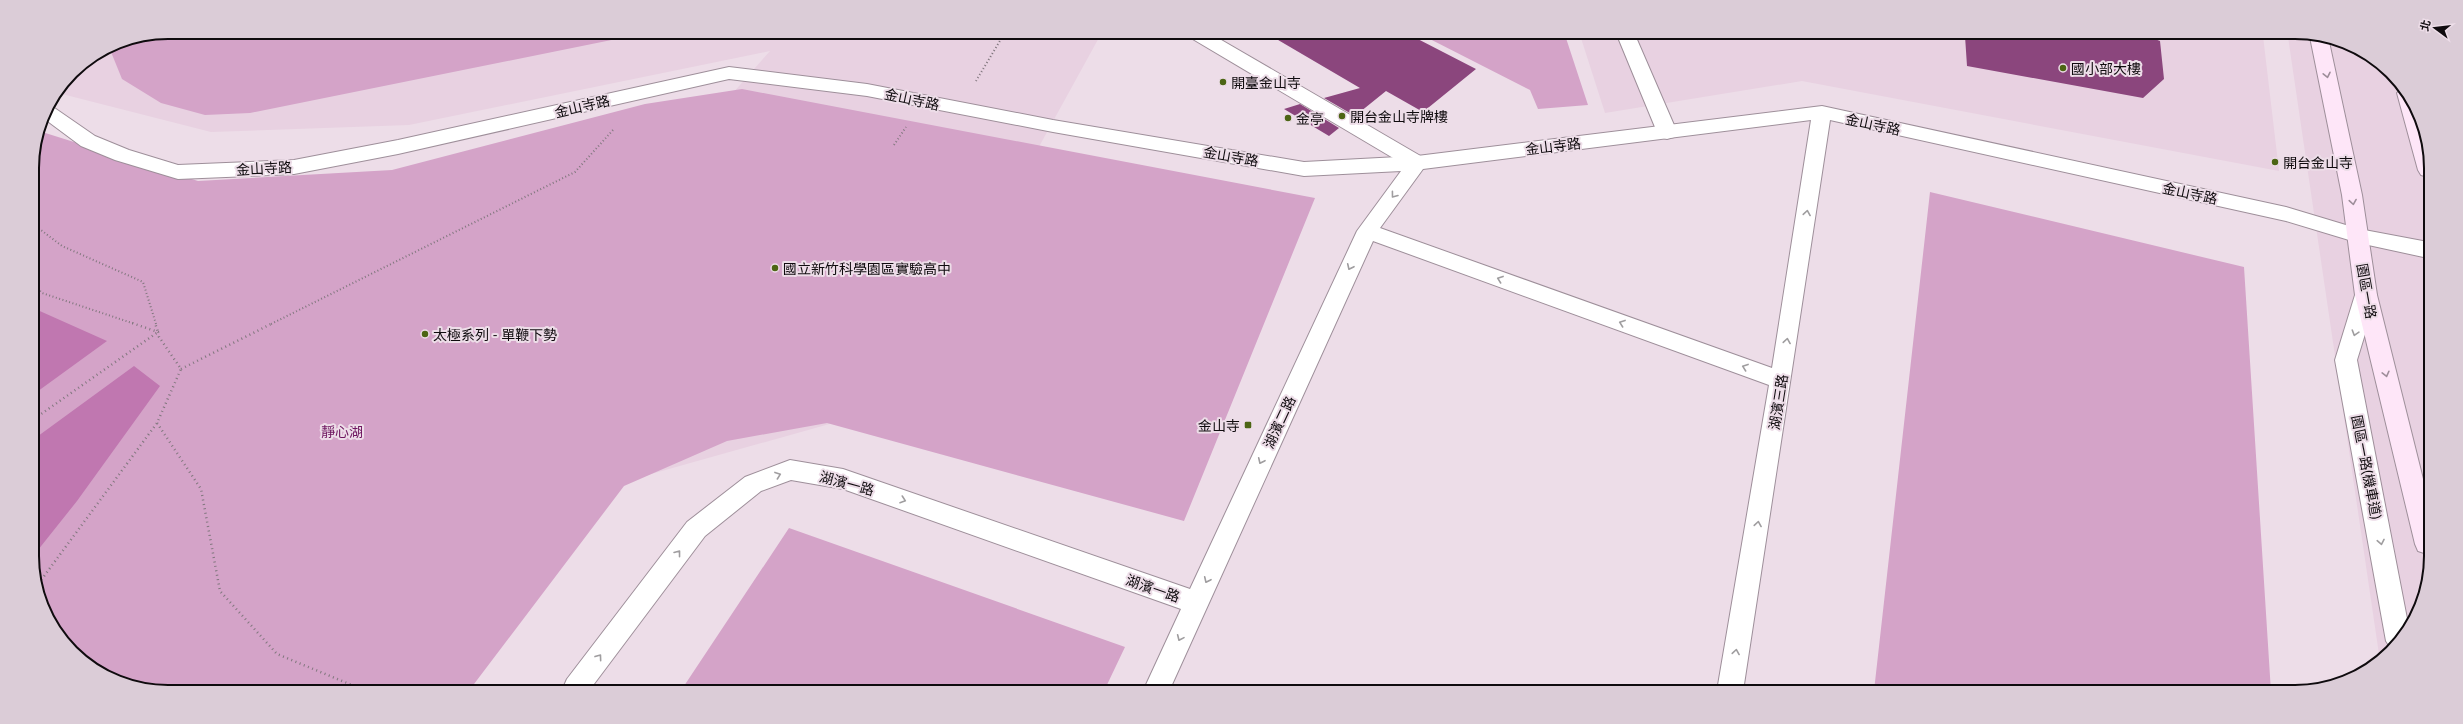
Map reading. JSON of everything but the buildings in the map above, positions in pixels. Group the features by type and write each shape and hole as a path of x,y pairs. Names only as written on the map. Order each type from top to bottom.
{"street":[{"path":"1205,39 1417,164"},
{"path":"1628,39 1667,132"},
{"name":"園區一路","path":"2320,41 2359,236 2366,295 2424,532"},
{"name":"金山寺路","path":"51,114 88,141 122,155 178,172 294,167 398,147 729,73 867,90 1045,125 1304,169 1417,164 1822,112 2286,214 2359,236 2424,249"},
{"name":"湖濱三路","path":"1731,685 1781,380 1822,112"},
{"path":"2412,113 2423,153"},
{"name":"湖濱二路","path":"1159,685 1367,231 1417,164"},
{"path":"1367,231 1781,380"},
{"name":"園區一路(機車道)","path":"2366,295 2346,360 2398,634"},
{"name":"湖濱一路","path":"578,685 696,529 753,484 790,470 843,479 1196,603"}],"path":[{"path":"975,82 1001,39"},
{"path":"41,580 157,423 181,369 575,172 649,91"},
{"path":"39,229 62,246 143,282 159,337 181,369"},
{"path":"39,290 42,293 158,332"},
{"path":"39,415 158,332"},
{"path":"157,423 202,489 220,591 277,654 352,685"}],"shaded area":[{"name":"國立新竹科學園區實驗高中","path":"168,39 1098,39 897,405 605,487 442,423 770,51 409,125 211,132 63,94 83,71 111,52 135,43"},
{"path":"1581,39 2263,39 2279,171 1802,81 1605,113"},
{"path":"2288,39 2312,40 2328,43 2359,56 2373,66 2386,77 2402,96 2411,111 2422,143 2424,168 2423,573 2420,589 2411,613 2392,641 2379,654"},
{"path":"39,311 107,341 39,390"},
{"path":"134,366 160,386 77,501 39,549 39,435"}],"green space":[{"path":"616,39 250,113 205,115 161,103 122,79 111,52 135,43 151,40"},
{"path":"1430,39 1566,39 1588,105 1538,109 1530,90"},
{"name":"靜心湖","path":"742,89 1315,198 1184,521 827,423 727,441 624,486 473,685 151,684 135,681 104,668 77,647 56,620 49,605 41,581 39,564 39,160 44,133 198,181 392,170 645,104"},
{"path":"1930,192 2244,267 2271,685 1875,685"},
{"path":"789,528 1125,647 1107,685 685,685"}],"place":[{"name":"國小部大樓","path":"2063,68"},
{"name":"開臺金山寺","path":"1223,82"},
{"name":"開台金山寺牌樓","path":"1342,116"},
{"name":"金亭","path":"1288,118"},
{"name":"開台金山寺","path":"2275,162"},
{"name":"國立新竹科學園區實驗高中","path":"775,268"},
{"name":"太極系列 - 單鞭下勢","path":"425,334"},
{"name":"金山寺","path":"1248,425"}]}
